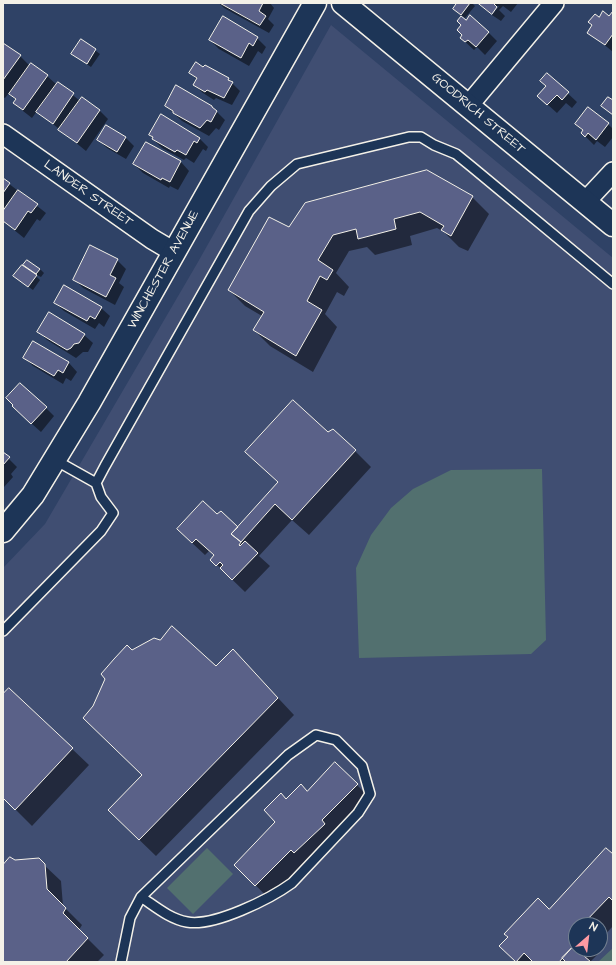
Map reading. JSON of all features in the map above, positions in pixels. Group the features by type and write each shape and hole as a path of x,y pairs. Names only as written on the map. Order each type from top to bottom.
{"street":[{"name":"WINCHESTER AVENUE","path":"4,527 33,495 55,460 315,3"},
{"name":"GOODRICH STREET","path":"343,3 613,225"},
{"path":"468,106 554,3"},
{"name":"LANDER STREET","path":"3,134 152,239 174,252"},
{"path":"585,202 599,185 613,172"}],"lane":[{"path":"96,483 249,211 271,186 297,164 409,136 421,137 434,145 456,154 613,284"},
{"path":"3,631 101,531 113,513 101,497 96,483 55,460"},
{"path":"121,962 130,918 142,897 288,755 316,735 336,740 362,766 370,794 358,813 292,883 280,892 238,911 199,922 188,922 176,918 142,897"}],"shaded area":[{"path":"331,25 613,258 613,962 3,962 3,568 45,524 198,262"}],"green space":[{"path":"542,469 546,640 531,654 359,658 356,568 371,535 391,508 413,489 451,470"},
{"path":"207,848 233,874 193,914 167,888"},
{"path":"613,948 613,962 598,962 603,957 608,957 608,953"}],"building":[{"path":"220,3 263,3 259,11 266,16 260,25"},
{"path":"457,3 470,3 461,15 453,9"},
{"path":"478,3 493,3 497,7 492,14"},
{"path":"603,11 609,16 613,11 613,34 605,45 587,33 592,25 588,22 595,14 599,17"},
{"path":"470,15 489,32 476,47 468,40 465,42 460,38 462,35 457,30 461,25 457,21 461,16 466,20"},
{"path":"223,16 258,37 253,46 249,43 241,58 209,40"},
{"path":"81,39 96,49 87,64 71,54"},
{"path":"3,43 21,55 3,80"},
{"path":"196,62 203,67 205,65 229,78 228,80 233,82 224,98 207,90 205,92 193,85 197,78 189,73"},
{"path":"31,63 48,75 23,110 13,103 16,99 9,94"},
{"path":"547,73 569,92 562,100 557,95 547,105 537,96 546,86 540,81"},
{"path":"58,82 74,93 53,124 36,112"},
{"path":"176,85 212,106 217,111 211,122 207,120 200,128 173,113 173,111 165,106"},
{"path":"82,97 100,110 77,143 58,130"},
{"path":"608,97 613,100 613,115 601,106"},
{"path":"588,107 609,123 596,140 588,133 585,137 581,133 583,130 575,124"},
{"path":"161,114 200,138 197,143 194,141 186,155 177,150 175,152 152,139 153,137 149,135"},
{"path":"106,125 126,137 117,152 97,140"},
{"path":"146,142 181,161 170,182 162,178 161,180 133,164"},
{"path":"427,170 473,196 451,236 441,230 444,226 420,212 394,219 396,229 358,239 356,229 333,235 318,260 333,270 327,280 320,276 307,301 322,310 296,356 253,330 264,312 228,290 269,217 289,227 305,203"},
{"path":"3,178 10,183 3,193"},
{"path":"18,190 38,204 31,213 28,211 15,230 3,221 3,211"},
{"path":"90,245 118,259 110,275 116,278 106,297 73,280"},
{"path":"27,260 40,269 36,274 23,265"},
{"path":"22,265 37,275 28,287 13,276"},
{"path":"64,285 102,307 95,319 90,316 87,321 54,303"},
{"path":"49,312 85,334 79,343 74,344 67,350 37,332"},
{"path":"33,341 69,362 63,373 58,370 54,376 23,358"},
{"path":"20,383 47,407 31,424 12,406 13,405 6,398"},
{"path":"293,400 328,432 333,429 356,450 292,520 275,504 241,542 231,534 278,482 245,452"},
{"path":"3,452 10,457 3,465"},
{"path":"203,501 217,514 221,511 238,527 231,534 241,542 239,545 240,546 245,541 258,553 232,580 220,568 223,565 220,562 216,566 210,560 214,555 196,539 192,543 177,529"},
{"path":"172,626 216,666 233,649 278,698 139,840 108,810 142,775 83,718 93,706 105,679 101,674 127,645 132,650 154,638 160,640"},
{"path":"9,688 73,748 15,810 3,798 3,694"},
{"path":"335,762 358,784 322,820 325,824 294,853 291,850 255,886 234,865 275,822 264,810 281,793 286,799 301,784 307,791"},
{"path":"606,848 613,854 613,901 609,897 590,917 568,917 568,952 559,962 533,962 524,953 516,962 499,946 508,937 504,934 538,898 549,909"},
{"path":"10,857 15,860 39,858 45,864 47,889 66,908 63,913 88,938 66,962 3,962 3,865"},
{"path":"568,952 568,957 585,957 591,962 566,962 562,958"}]}
